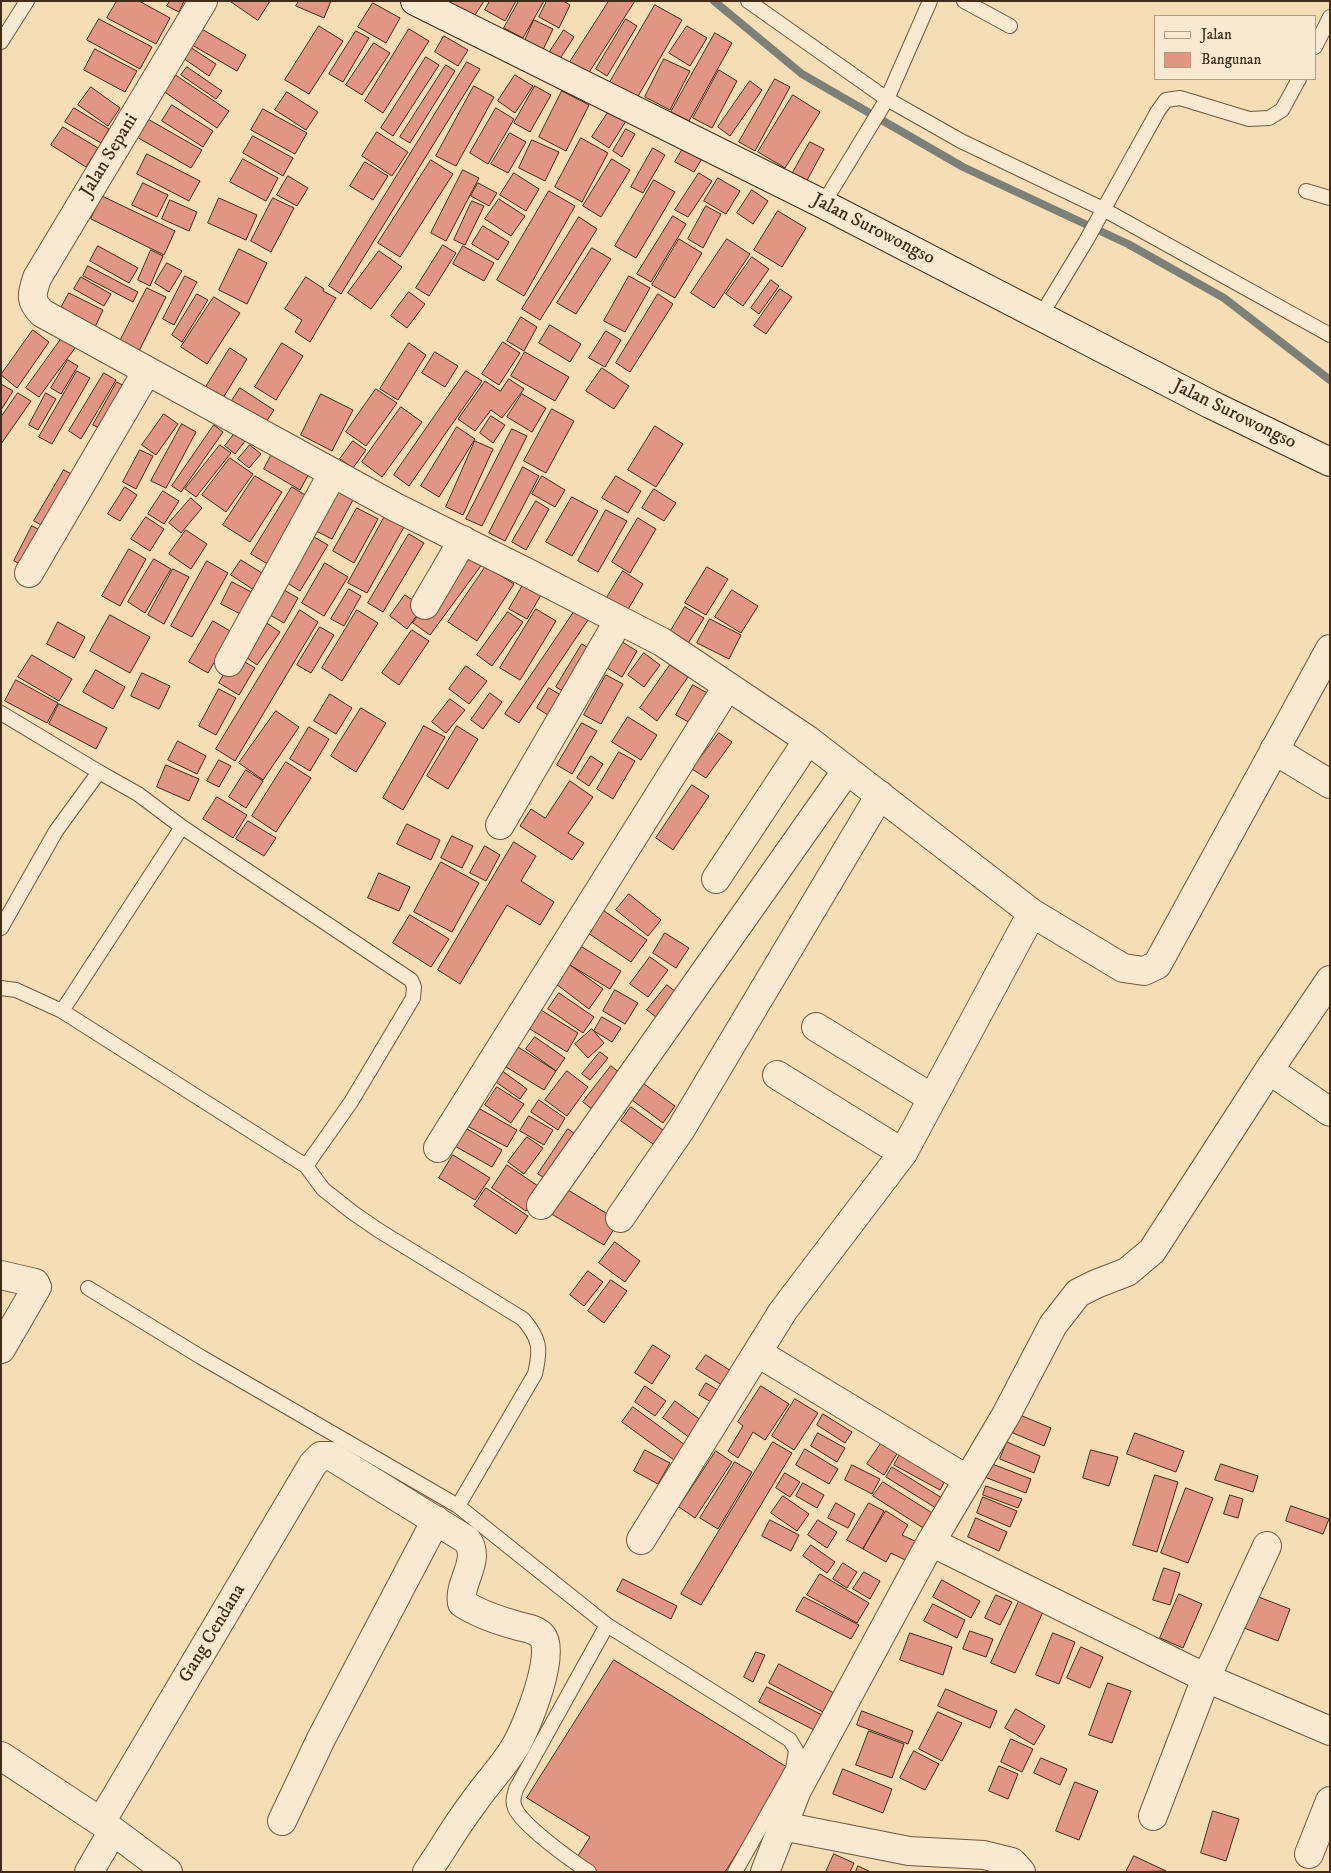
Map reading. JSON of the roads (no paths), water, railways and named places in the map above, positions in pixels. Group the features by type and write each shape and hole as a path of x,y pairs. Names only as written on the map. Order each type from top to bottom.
{"street":[{"name":"Jalan Sepani","path":"147,371 42,313 33,304 32,293 37,278 203,1"},
{"name":"Jalan Surowongso","path":"415,1 823,204 1210,404 1330,462"},
{"path":"29,574 147,371 395,507 662,642 808,740 1032,913 1122,968 1144,971 1157,964 1330,649"},
{"path":"229,662 333,473"},
{"path":"424,605 463,540"},
{"path":"500,825 619,620"},
{"path":"438,1148 728,687"},
{"path":"716,879 808,740"},
{"path":"1274,750 1330,784"},
{"path":"541,1205 847,770"},
{"path":"620,1218 681,1129 880,795"},
{"path":"641,1540 783,1311 903,1153 1032,913"},
{"path":"766,1872 797,1790 931,1542 1006,1415 1053,1325 1078,1293 1127,1272 1152,1250 1330,980"},
{"path":"816,1027 932,1098"},
{"path":"1269,1070 1330,1112"},
{"path":"778,1075 903,1153"},
{"path":"1,1275 34,1283 36,1287 1,1349"},
{"path":"758,1353 968,1480"},
{"name":"Gang Cendana","path":"89,1872 107,1827 313,1464 321,1456 332,1456 397,1498 447,1513"},
{"path":"282,1821 321,1739 447,1513 471,1545 472,1561 463,1586 462,1603 469,1608 506,1622 533,1629 543,1636 547,1647 546,1663 533,1707 516,1746 495,1777 473,1803 427,1872"},
{"path":"931,1542 1206,1678 1330,1731"},
{"path":"1153,1816 1206,1678 1268,1546"},
{"path":"1,1756 107,1827 168,1872"},
{"path":"1309,1854 1330,1801"},
{"path":"782,1826 905,1861 984,1855 1012,1862 1020,1870"}],"lane":[{"path":"1,42 27,1"},
{"path":"748,1 883,105 961,141 1330,335"},
{"path":"823,204 883,105 930,1"},
{"path":"964,1 1010,26"},
{"path":"1316,45 1330,17"},
{"path":"1040,317 1086,241 1158,111 1166,100 1180,98 1249,118 1269,118 1282,110 1298,80"},
{"path":"1306,191 1330,198"},
{"path":"1,713 138,794 182,827 411,980 414,987 413,998 346,1108 306,1166"},
{"path":"1,928 56,831 99,772"},
{"path":"62,1011 182,827"},
{"path":"1,988 16,990 62,1011 306,1166 323,1188 352,1212 522,1319 535,1334 539,1356 535,1374 447,1513"},
{"path":"88,1288 202,1357 447,1513 607,1625 790,1740 796,1750 792,1769 735,1872"},
{"path":"589,1872 569,1859 523,1819 516,1810 513,1800 516,1790 607,1625"}],"waterway":[{"path":"714,1 802,74 963,167 1128,244 1224,298 1330,380"}]}
